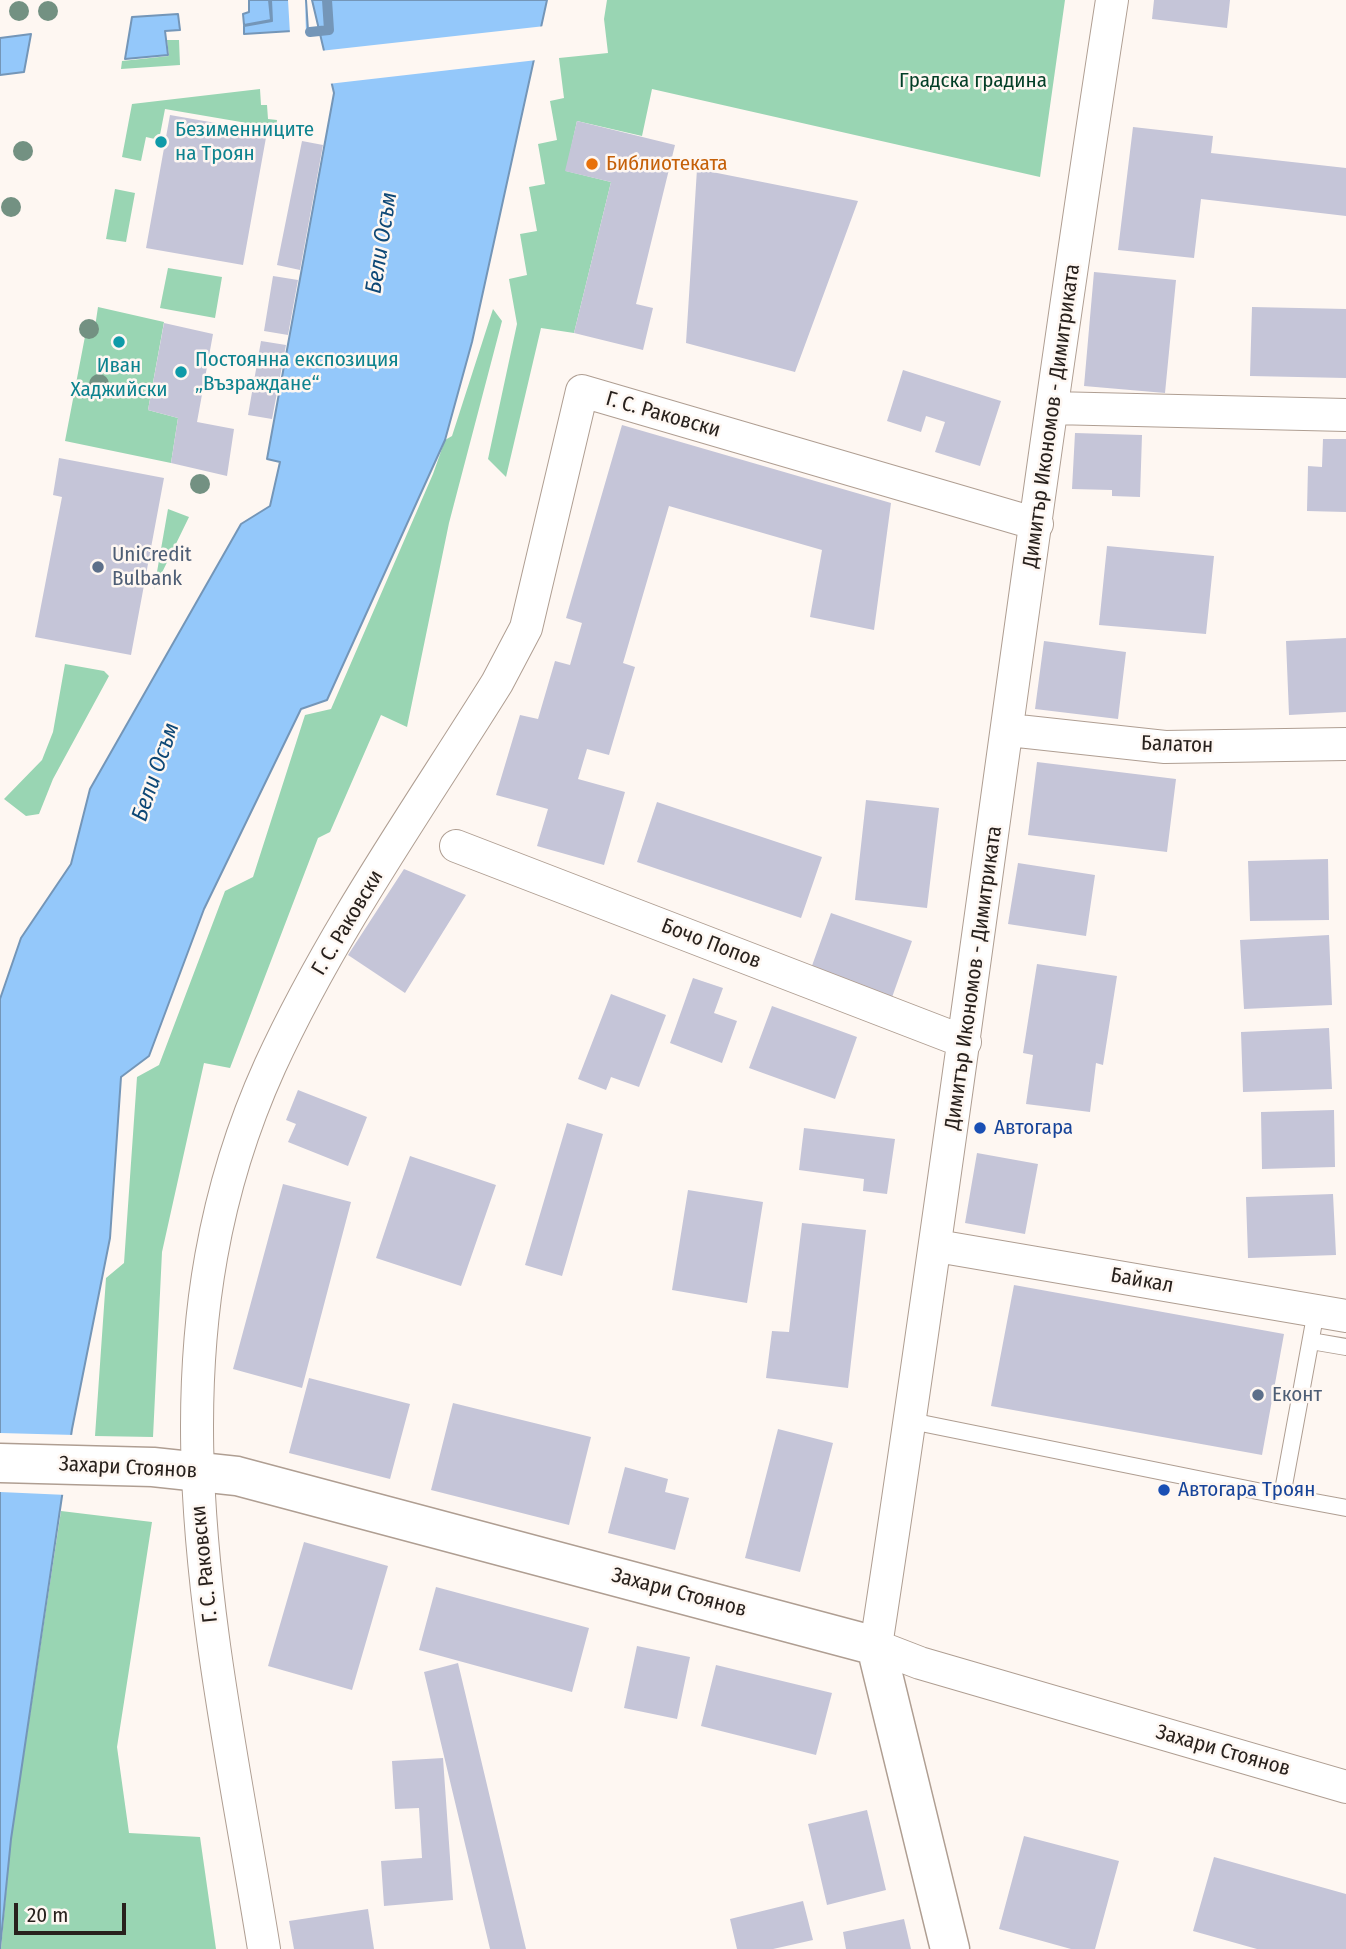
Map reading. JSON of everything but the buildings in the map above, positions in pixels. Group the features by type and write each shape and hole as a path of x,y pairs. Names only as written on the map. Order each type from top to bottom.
{"street":[{"name":"Димитър Икономов - Димитриката","path":"950,1949 876,1646 937,1246 1052,408 1112,0"},
{"name":"Г. С. Раковски","path":"264,1949 202,1567 195,1401 209,1263 244,1132 297,1009 497,683 526,628 582,391 1037,524"},
{"path":"1052,408 1346,415"},
{"name":"Балатон","path":"1009,730 1165,747 1346,744"},
{"name":"Бочо Попов","path":"456,846 965,1042"},
{"name":"Байкал","path":"937,1246 1324,1323"},
{"name":"Захари Стоянов","path":"0,1463 153,1467 237,1476 876,1646 920,1664 1346,1787"}],"lane":[{"path":"1324,1323 1346,1347"},
{"path":"1282,1496 1324,1323"},
{"path":"911,1421 1346,1508"}],"green space":[{"name":"Градска градина","path":"607,0 1065,0 1040,177 652,89 642,136 577,121 566,171 611,182 574,333 541,328 506,477 488,459 517,324 509,279 527,275 520,234 537,231 529,187 545,184 538,144 557,140 550,101 564,98 559,58 608,53 604,19"},
{"path":"167,40 179,40 180,65 121,69 122,61 169,56"},
{"path":"260,89 261,105 267,105 268,119 277,120 276,128 165,109 159,140 146,137 141,161 122,157 132,104"},
{"path":"115,189 135,193 126,242 106,239"},
{"path":"168,268 222,277 215,318 160,308"},
{"path":"98,307 164,322 148,410 178,418 171,463 65,441 87,326 95,327"},
{"path":"493,309 502,321 449,523 407,727 381,715 330,832 318,838 230,1068 204,1063 162,1252 153,1437 95,1436 106,1278 124,1263 137,1077 159,1065 225,891 253,877 305,715 331,709 433,474 445,440 452,436"},
{"path":"168,509 189,517 154,589"},
{"path":"65,664 104,671 109,676 53,779 39,814 26,816 4,799 42,760 53,732"},
{"path":"61,1511 152,1522 117,1747 129,1833 200,1837 216,1949 1,1949 11,1839"}],"water":[{"path":"249,0 269,0 271,20 244,25 243,14 249,12"},
{"path":"271,0 306,0 308,30 244,34 244,26 272,21"},
{"name":"Бели Осъм","path":"312,0 547,0 472,342 445,440 327,700 301,709 204,909 149,1056 121,1077 110,1238 72,1429 11,1839 0,1949 0,999 21,938 71,864 90,789 241,524 270,506 280,462 267,459 334,93"},
{"path":"178,14 180,30 165,31 168,55 125,59 132,17"},
{"path":"31,34 24,72 0,75 0,38"}],"pier":[{"path":"288,0 305,0 306,33 290,34"},
{"path":"545,26 537,60 328,84 320,51"},
{"path":"0,1433 75,1435 67,1495 0,1492"}],"waterway":[{"path":"310,32 329,30 327,0"}],"place":[{"name":"Безименниците на Троян","path":"161,142"},
{"name":"Библиотеката","path":"592,164"},
{"name":"Иван Хаджийски","path":"119,342"},
{"name":"Постоянна експозиция „Възраждане“","path":"181,372"},
{"name":"UniCredit Bulbank","path":"98,567"},
{"name":"Автогара","path":"980,1128"},
{"name":"Еконт","path":"1258,1395"},
{"name":"Автогара Троян","path":"1164,1490"}]}
